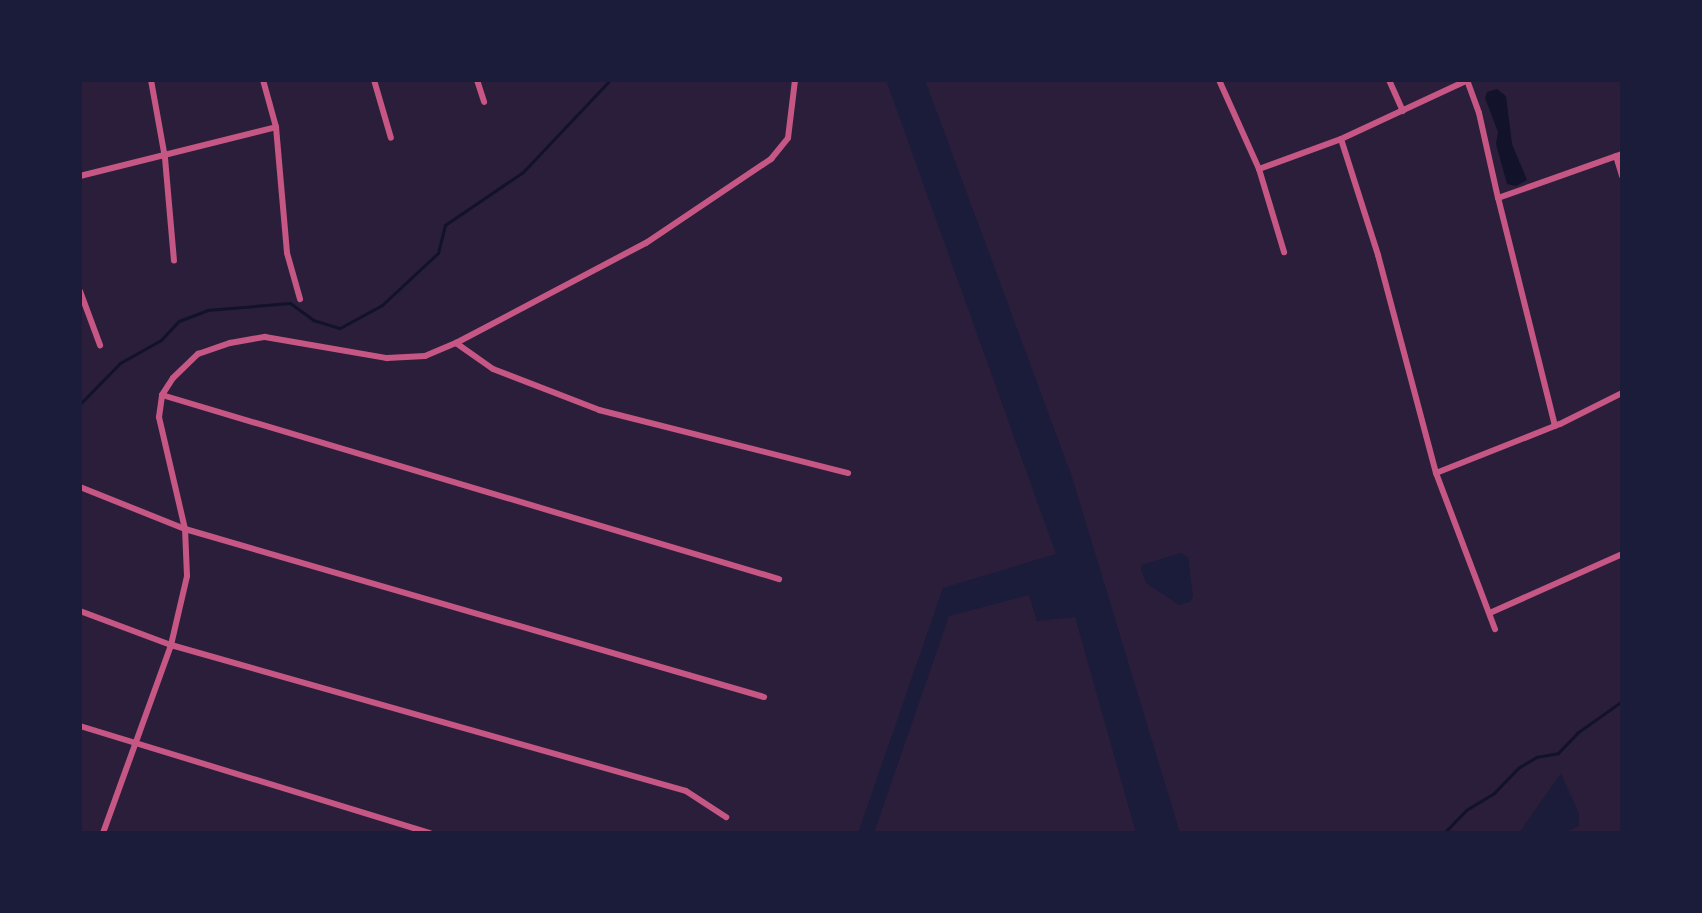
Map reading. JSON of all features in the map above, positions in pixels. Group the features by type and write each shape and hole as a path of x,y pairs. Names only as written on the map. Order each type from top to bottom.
{"street":[{"path":"151,80 165,158 174,261"},
{"path":"263,80 276,127 287,253 300,299"},
{"path":"374,80 391,138"},
{"path":"477,80 484,102"},
{"path":"103,833 171,645 187,576 185,529 159,417 162,395 173,378 198,354 230,343 265,337 387,358 425,356 456,343 646,243 771,159 788,138 795,80"},
{"path":"1219,80 1259,169 1284,252"},
{"path":"1389,80 1403,111"},
{"path":"1259,169 1341,139 1467,80 1479,113 1555,426"},
{"path":"80,176 165,158 276,127"},
{"path":"1341,139 1378,255 1436,473 1492,612 1495,629"},
{"path":"1498,198 1619,155 1622,176"},
{"path":"80,291 82,305 100,345"},
{"path":"456,343 493,369 599,410 848,473"},
{"path":"1436,473 1555,426 1622,393"},
{"path":"162,395 779,579"},
{"path":"80,487 185,529 764,697"},
{"path":"1492,612 1622,554"},
{"path":"80,611 171,645 686,791 726,817"},
{"path":"80,726 430,833"}],"shaded area":[{"path":"80,80 886,80 1056,554 943,588 858,833 80,833"},
{"path":"925,80 1622,80 1622,833 1564,833 1579,826 1579,814 1561,773 1519,833 1180,833 1072,477","holes":["1180,553 1188,557 1193,596 1190,602 1179,605 1146,583 1142,565"]},
{"path":"1497,89 1506,96 1512,144 1527,180 1516,186 1507,184 1496,144 1498,132 1485,98 1487,92"},
{"path":"1029,595 1037,621 1075,617 1136,833 874,833 949,616"}],"waterway":[{"path":"80,404 120,363 161,340 179,321 207,310 290,303 313,320 340,328 382,305 438,253 445,225 523,172 610,80"},
{"path":"1444,833 1466,810 1494,793 1518,768 1536,757 1558,753 1577,733 1622,701"}]}
